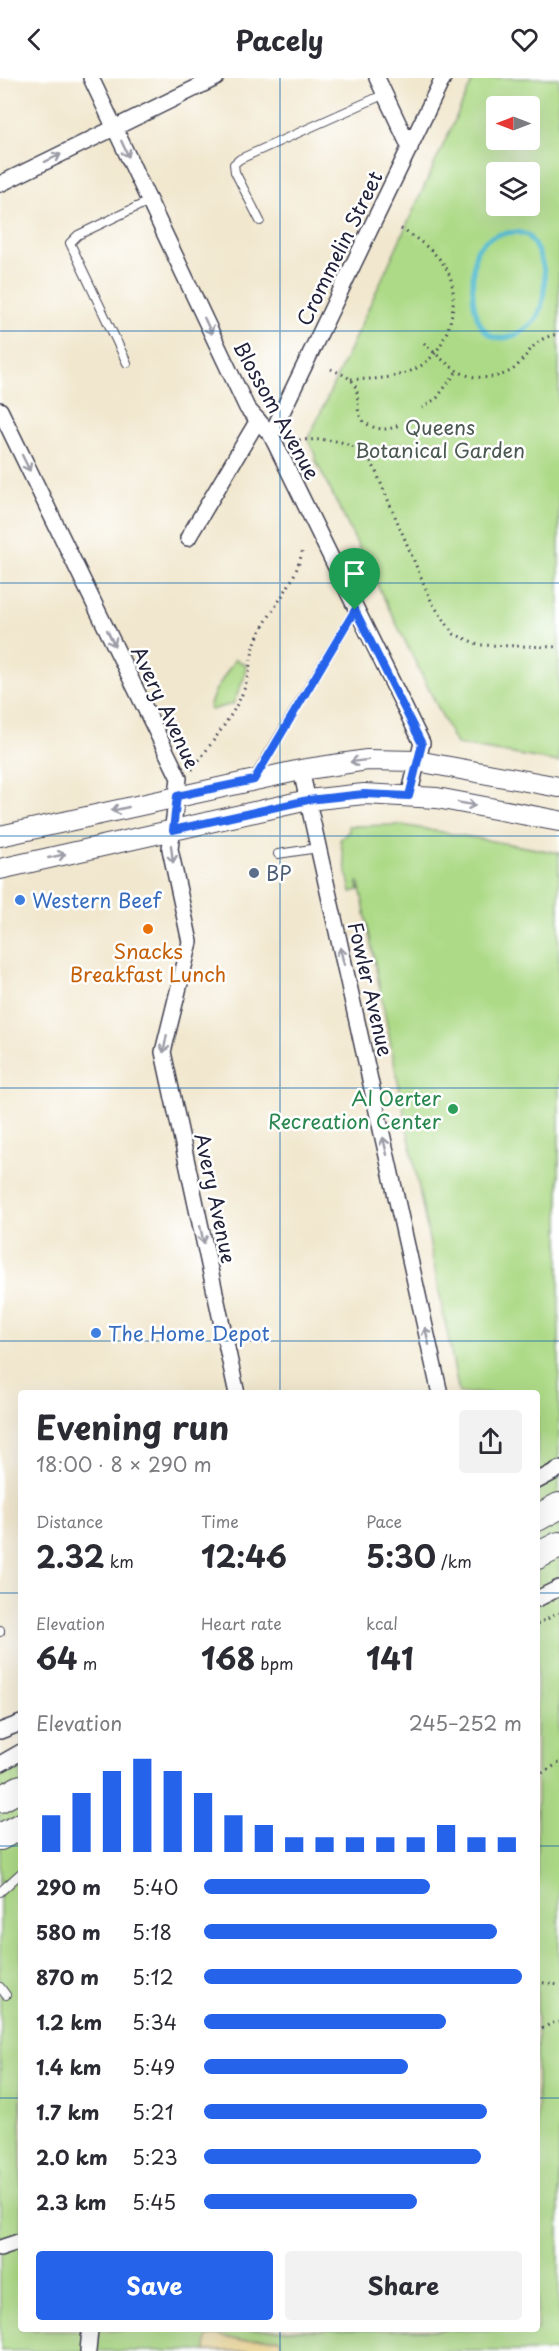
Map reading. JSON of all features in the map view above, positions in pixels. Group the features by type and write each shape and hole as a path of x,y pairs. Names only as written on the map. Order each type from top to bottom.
{"highway":[{"path":"540,1516 559,1506"},
{"path":"540,1554 559,1545"},
{"path":"0,1799 18,1790"},
{"path":"0,1837 18,1828"}],"main road":[{"path":"0,836 301,770 367,760 417,761 559,787"},
{"path":"0,869 308,800 364,794 437,798 559,821"}],"street":[{"name":"Blossom Avenue","path":"91,78 247,408 271,435 422,744 409,796"},
{"path":"0,183 216,78"},
{"path":"377,78 410,148"},
{"name":"Crommelin Street","path":"271,435 443,78"},
{"name":"Avery Avenue","path":"0,410 179,778 170,849 190,942 163,1052 236,1390"},
{"path":"188,538 258,420"},
{"name":"Fowler Avenue","path":"301,770 439,1390"},
{"path":"540,1480 559,1469"},
{"path":"540,1597 559,1587"},
{"path":"0,1731 18,1724"},
{"path":"0,1764 18,1754"},
{"path":"0,2248 18,2242"},
{"path":"88,2351 90,2332"}],"lane":[{"path":"260,221 235,172 234,164 240,159 384,94"},
{"path":"127,363 70,243 75,237 149,201"},
{"path":"254,780 355,610"},
{"path":"278,854 318,848"},
{"path":"0,1892 18,1876"},
{"path":"0,1987 6,1995"}],"path":[{"path":"331,369 351,379 373,380 402,374 425,363 435,353 449,328 453,298 449,273 416,237 399,228"},
{"path":"424,343 457,371 476,377 504,374 513,370 533,344 543,338 559,334"},
{"path":"422,408 437,398 457,371"},
{"path":"351,379 356,390 356,403 360,417 369,426 392,429 399,424"},
{"path":"299,440 339,441 365,452 374,467 432,603 454,634 480,645 559,647"},
{"path":"192,771 236,706 247,683 247,673 257,639 299,569 302,552"},
{"path":"540,1622 559,1613"},
{"path":"540,1774 559,1763"},
{"path":"540,1982 559,1984"},
{"path":"540,2030 559,2022"}],"green space":[{"name":"Queens Botanical Garden","path":"474,78 559,78 559,762 456,744 308,440"},
{"path":"235,659 246,665 244,678 233,704 211,710 209,707 215,691"},
{"path":"402,825 559,853 559,2351 0,2351 0,1773 18,1764 18,2332 540,2332 540,1390 458,1390 359,882 357,882 359,890 351,892 340,840 349,831 348,826"}],"sand":[{"path":"218,2336 242,2341 258,2338 280,2339 282,2351 206,2351 207,2337"}],"waterway":[{"path":"517,232 528,235 541,259 545,284 542,304 537,317 525,330 507,338 496,337 487,333 476,314 473,289 475,257 480,246 488,239 517,232"}],"place":[{"name":"BP","path":"254,873"},
{"name":"Western Beef","path":"20,900"},
{"name":"Snacks Breakfast Lunch","path":"148,929"},
{"name":"Al Oerter Recreation Center","path":"453,1109"},
{"name":"The Home Depot","path":"96,1333"}],"route":[{"path":"355,610 422,744 409,796 364,794 308,800 173,830 177,796 254,780 273,744 355,610"}]}
